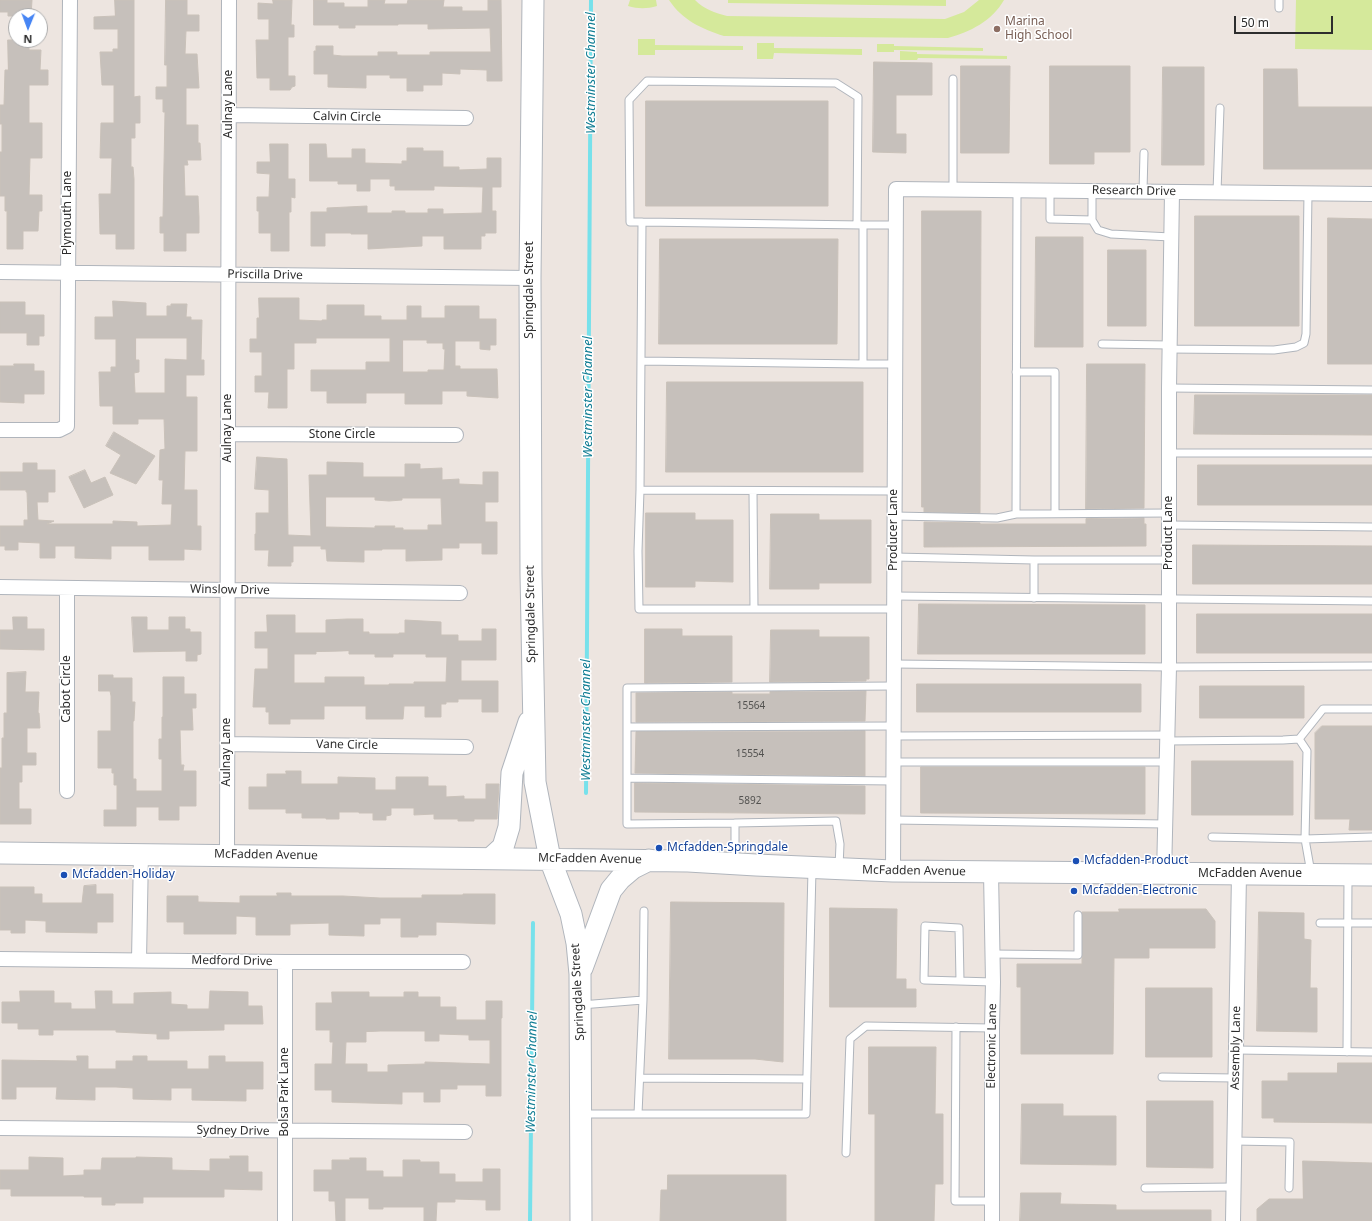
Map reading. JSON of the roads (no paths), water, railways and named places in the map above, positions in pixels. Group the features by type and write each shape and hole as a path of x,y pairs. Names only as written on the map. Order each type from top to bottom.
{"main road":[{"name":"Springdale Street","path":"533,0 530,278 530,566 535,782 550,859 571,914 577,943 581,1005 581,1221"},
{"path":"491,858 503,847 509,827 512,773 533,708"},
{"name":"McFadden Avenue","path":"0,853 649,860 893,871 1372,875"},
{"path":"580,974 611,890 620,879 633,868 649,860"}],"street":[{"name":"Plymouth Lane","path":"0,430 58,430 66,426 70,0"},
{"name":"Aulnay Lane","path":"227,855 229,0"},
{"name":"Calvin Circle","path":"229,115 466,118"},
{"name":"Research Drive","path":"896,189 1372,194"},
{"name":"Producer Lane","path":"893,871 896,189"},
{"name":"Product Lane","path":"1164,874 1169,667 1169,347 1172,192"},
{"name":"Priscilla Drive","path":"0,272 530,278"},
{"name":"Stone Circle","path":"228,434 456,435"},
{"name":"Winslow Drive","path":"0,587 460,593"},
{"name":"Cabot Circle","path":"67,588 67,791"},
{"name":"Vane Circle","path":"227,744 466,747"},
{"path":"138,960 141,854"},
{"name":"Electronic Lane","path":"991,872 993,954 992,1221"},
{"name":"Assembly Lane","path":"1233,1221 1239,874"},
{"name":"Medford Drive","path":"0,959 463,962"},
{"name":"Bolsa Park Lane","path":"285,962 285,1221"},
{"name":"Sydney Drive","path":"0,1128 465,1132"}],"lane":[{"path":"1279,0 1279,8"},
{"path":"953,79 954,190"},
{"path":"863,364 860,225 858,97 836,83 647,81 629,100 630,222 860,225 896,225"},
{"path":"1218,192 1220,108"},
{"path":"1143,191 1144,153"},
{"path":"1016,514 1017,190"},
{"path":"1050,191 1050,219 1092,220"},
{"path":"1092,191 1092,220 1098,230 1111,234 1171,237"},
{"path":"1102,344 1274,350 1296,347 1304,343 1306,334 1308,193"},
{"path":"642,222 640,490 638,551 639,609 754,609 1034,598 1372,601"},
{"path":"641,361 895,364"},
{"path":"1016,372 1055,372 1055,513"},
{"path":"1169,388 1372,390"},
{"path":"1169,453 1372,453"},
{"path":"640,490 895,491"},
{"path":"753,491 754,609"},
{"path":"894,516 997,518 1016,514 1055,513 1372,527"},
{"path":"894,557 1034,560 1169,560"},
{"path":"1034,560 1034,598"},
{"path":"894,664 1169,667 1372,666"},
{"path":"839,869 840,844 836,821 627,824 627,688 894,686"},
{"path":"627,727 893,731 1283,740 1299,739 1323,708 1372,709"},
{"path":"1299,739 1307,751 1305,839 1312,875"},
{"path":"893,762 1166,762"},
{"path":"627,778 893,781"},
{"path":"893,820 1165,824"},
{"path":"735,823 735,863"},
{"path":"1212,837 1305,839 1372,837"},
{"path":"582,1114 806,1114 812,867"},
{"path":"1347,1052 1348,875"},
{"path":"638,1114 643,1000 644,911"},
{"path":"993,954 1078,955 1078,915"},
{"path":"1320,922 1372,923"},
{"path":"960,981 959,928 925,926 924,980 993,982"},
{"path":"581,1005 643,1000"},
{"path":"846,1153 850,1039 866,1026 992,1028"},
{"path":"956,1027 955,1201 992,1201"},
{"path":"1236,1050 1372,1052"},
{"path":"1162,1077 1236,1078"},
{"path":"640,1078 807,1079"},
{"path":"1234,1141 1290,1142 1289,1188"},
{"path":"1145,1188 1233,1187"}],"waterway":[{"name":"Westminster Channel","path":"586,793 591,0"},
{"name":"Westminster Channel","path":"530,1221 533,923"}],"place":[{"name":"Marina High School","path":"997,29"},
{"name":"Mcfadden-Springdale","path":"659,848"},
{"name":"Mcfadden-Product","path":"1076,861"},
{"name":"Mcfadden-Holiday","path":"64,875"},
{"name":"Mcfadden-Electronic","path":"1074,891"}]}
